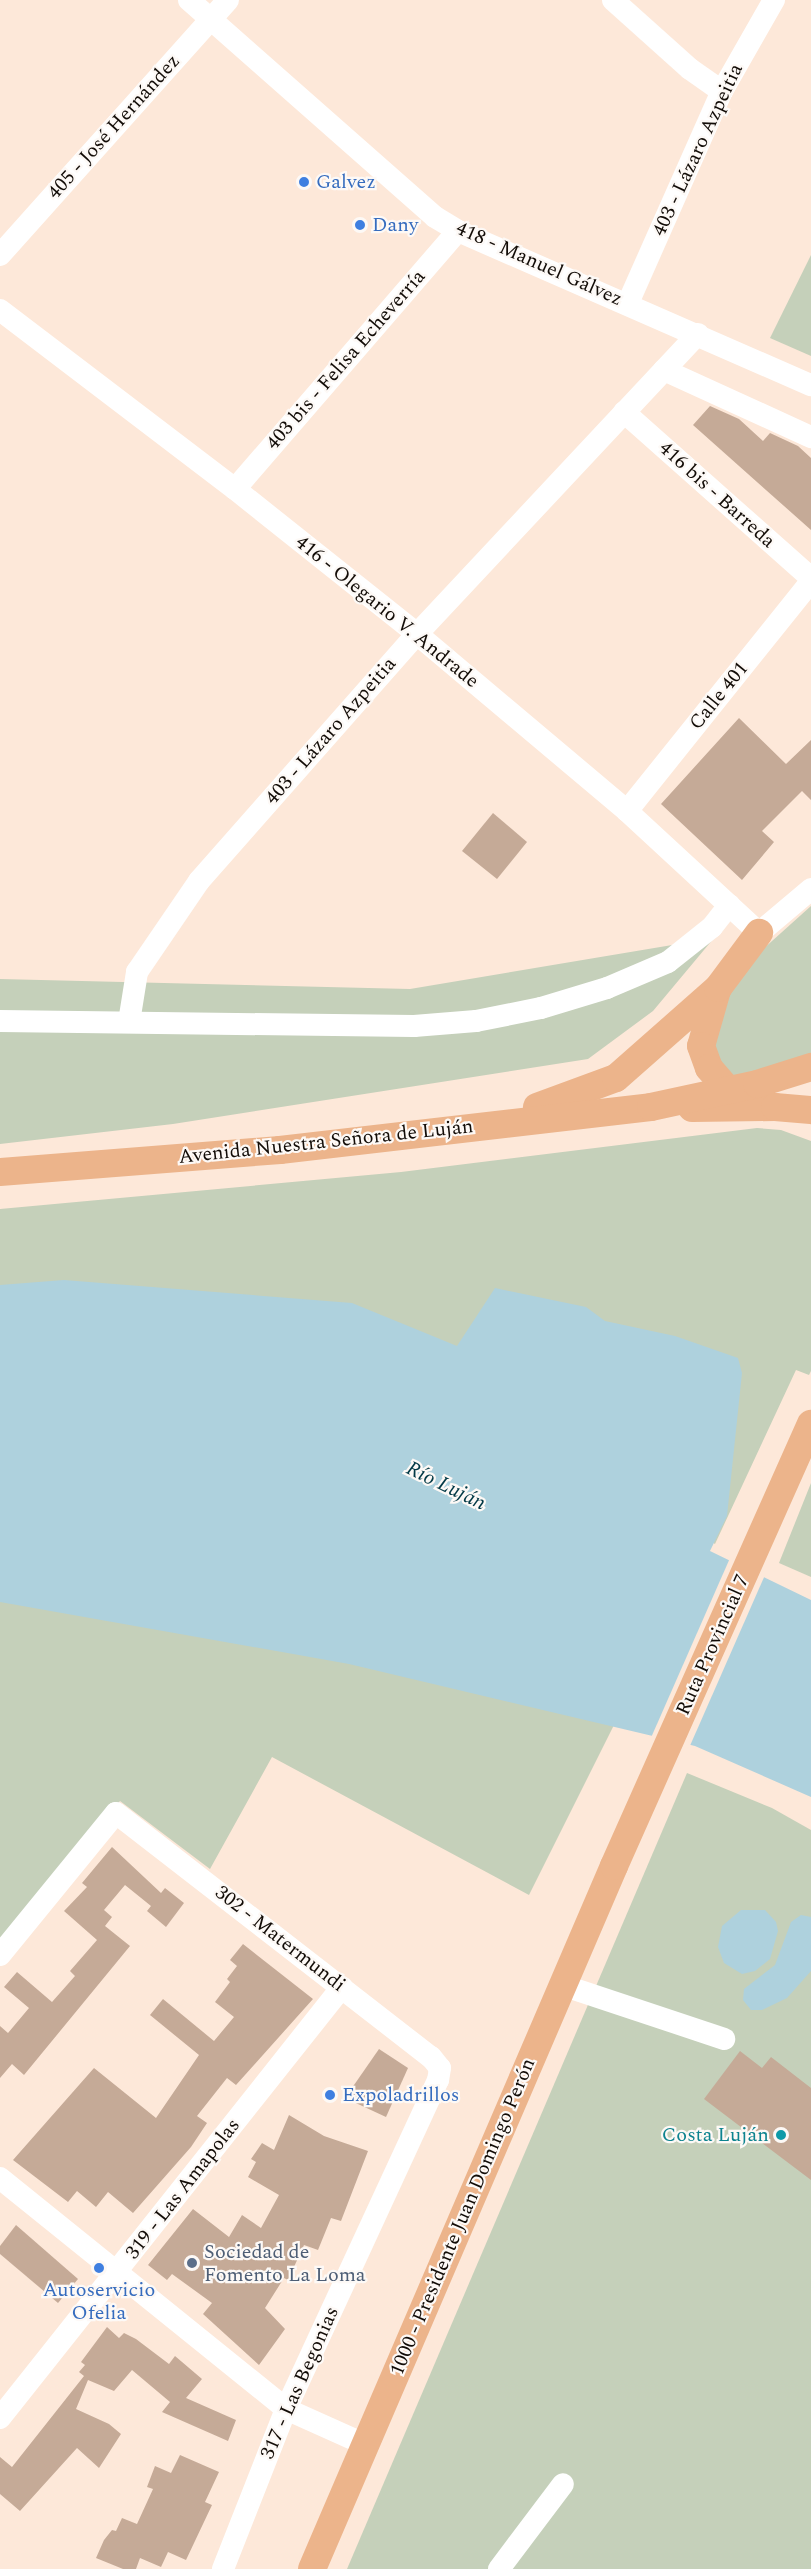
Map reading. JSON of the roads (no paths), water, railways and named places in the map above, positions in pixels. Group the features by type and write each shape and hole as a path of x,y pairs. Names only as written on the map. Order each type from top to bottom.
{"main road":[{"path":"450,1129 549,1104 616,1078 718,988 759,933"},
{"path":"718,988 701,1046 709,1068 727,1089"},
{"name":"Avenida Nuestra Señora de Luján","path":"0,1172 280,1150 651,1107 757,1084 811,1067"},
{"name":"Avenida Nuestra Señora de Luján","path":"651,1107 811,1110"},
{"name":"Ruta Provincial 7","path":"614,1866 811,1424"},
{"name":"1000 - Presidente Juan Domingo Perón","path":"312,2569 614,1866"}],"street":[{"name":"418 - Manuel Gálvez","path":"189,0 435,217 458,231 698,333 811,385"},
{"name":"405 - José Hernández","path":"0,255 228,0"},
{"path":"613,0 690,69 722,91"},
{"name":"403 - Lázaro Azpeitia","path":"628,303 722,91 774,0"},
{"name":"403 bis - Felisa Echeverría","path":"235,489 458,231"},
{"name":"416 - Olegario V. Andrade","path":"0,310 235,489 417,634 627,811 759,933"},
{"name":"403 - Lázaro Azpeitia","path":"129,1022 137,972 164,926 199,881 417,634 698,333"},
{"path":"664,370 811,437"},
{"name":"416 bis - Barreda","path":"624,412 811,580"},
{"name":"Calle 401","path":"627,811 811,580"},
{"path":"759,933 811,889"},
{"path":"0,1021 414,1026 476,1021 541,1008 607,988 668,962 712,927 729,905"},
{"name":"302 - Matermundi","path":"0,1954 116,1813 342,1987 440,2068"},
{"path":"562,1985 724,2040"},
{"name":"319 - Las Amapolas","path":"0,2418 342,1987"},
{"name":"317 - Las Begonias","path":"223,2569 286,2409 438,2080 440,2068"},
{"path":"0,2178 286,2409 366,2445"},
{"path":"499,2569 562,2484"}],"water":[{"name":"Río Luján","path":"64,1280 352,1303 457,1346 495,1288 586,1307 605,1321 675,1336 738,1358 742,1373 727,1516 710,1551 811,1600 811,1797 695,1746 349,1664 0,1602 0,1285"},
{"path":"741,1910 765,1910 776,1922 778,1931 770,1959 755,1971 742,1974 724,1963 718,1947 722,1926"},
{"path":"801,1915 811,1917 811,1971 787,1998 762,2010 751,2010 743,2000 744,1989 775,1965 791,1922"}],"place":[{"name":"Galvez","path":"304,182"},
{"name":"Dany","path":"360,225"},
{"name":"Expoladrillos","path":"330,2095"},
{"name":"Costa Luján","path":"781,2135"},
{"name":"Sociedad de Fomento La Loma","path":"192,2263"},
{"name":"Autoservicio Ofelia","path":"99,2268"}]}
